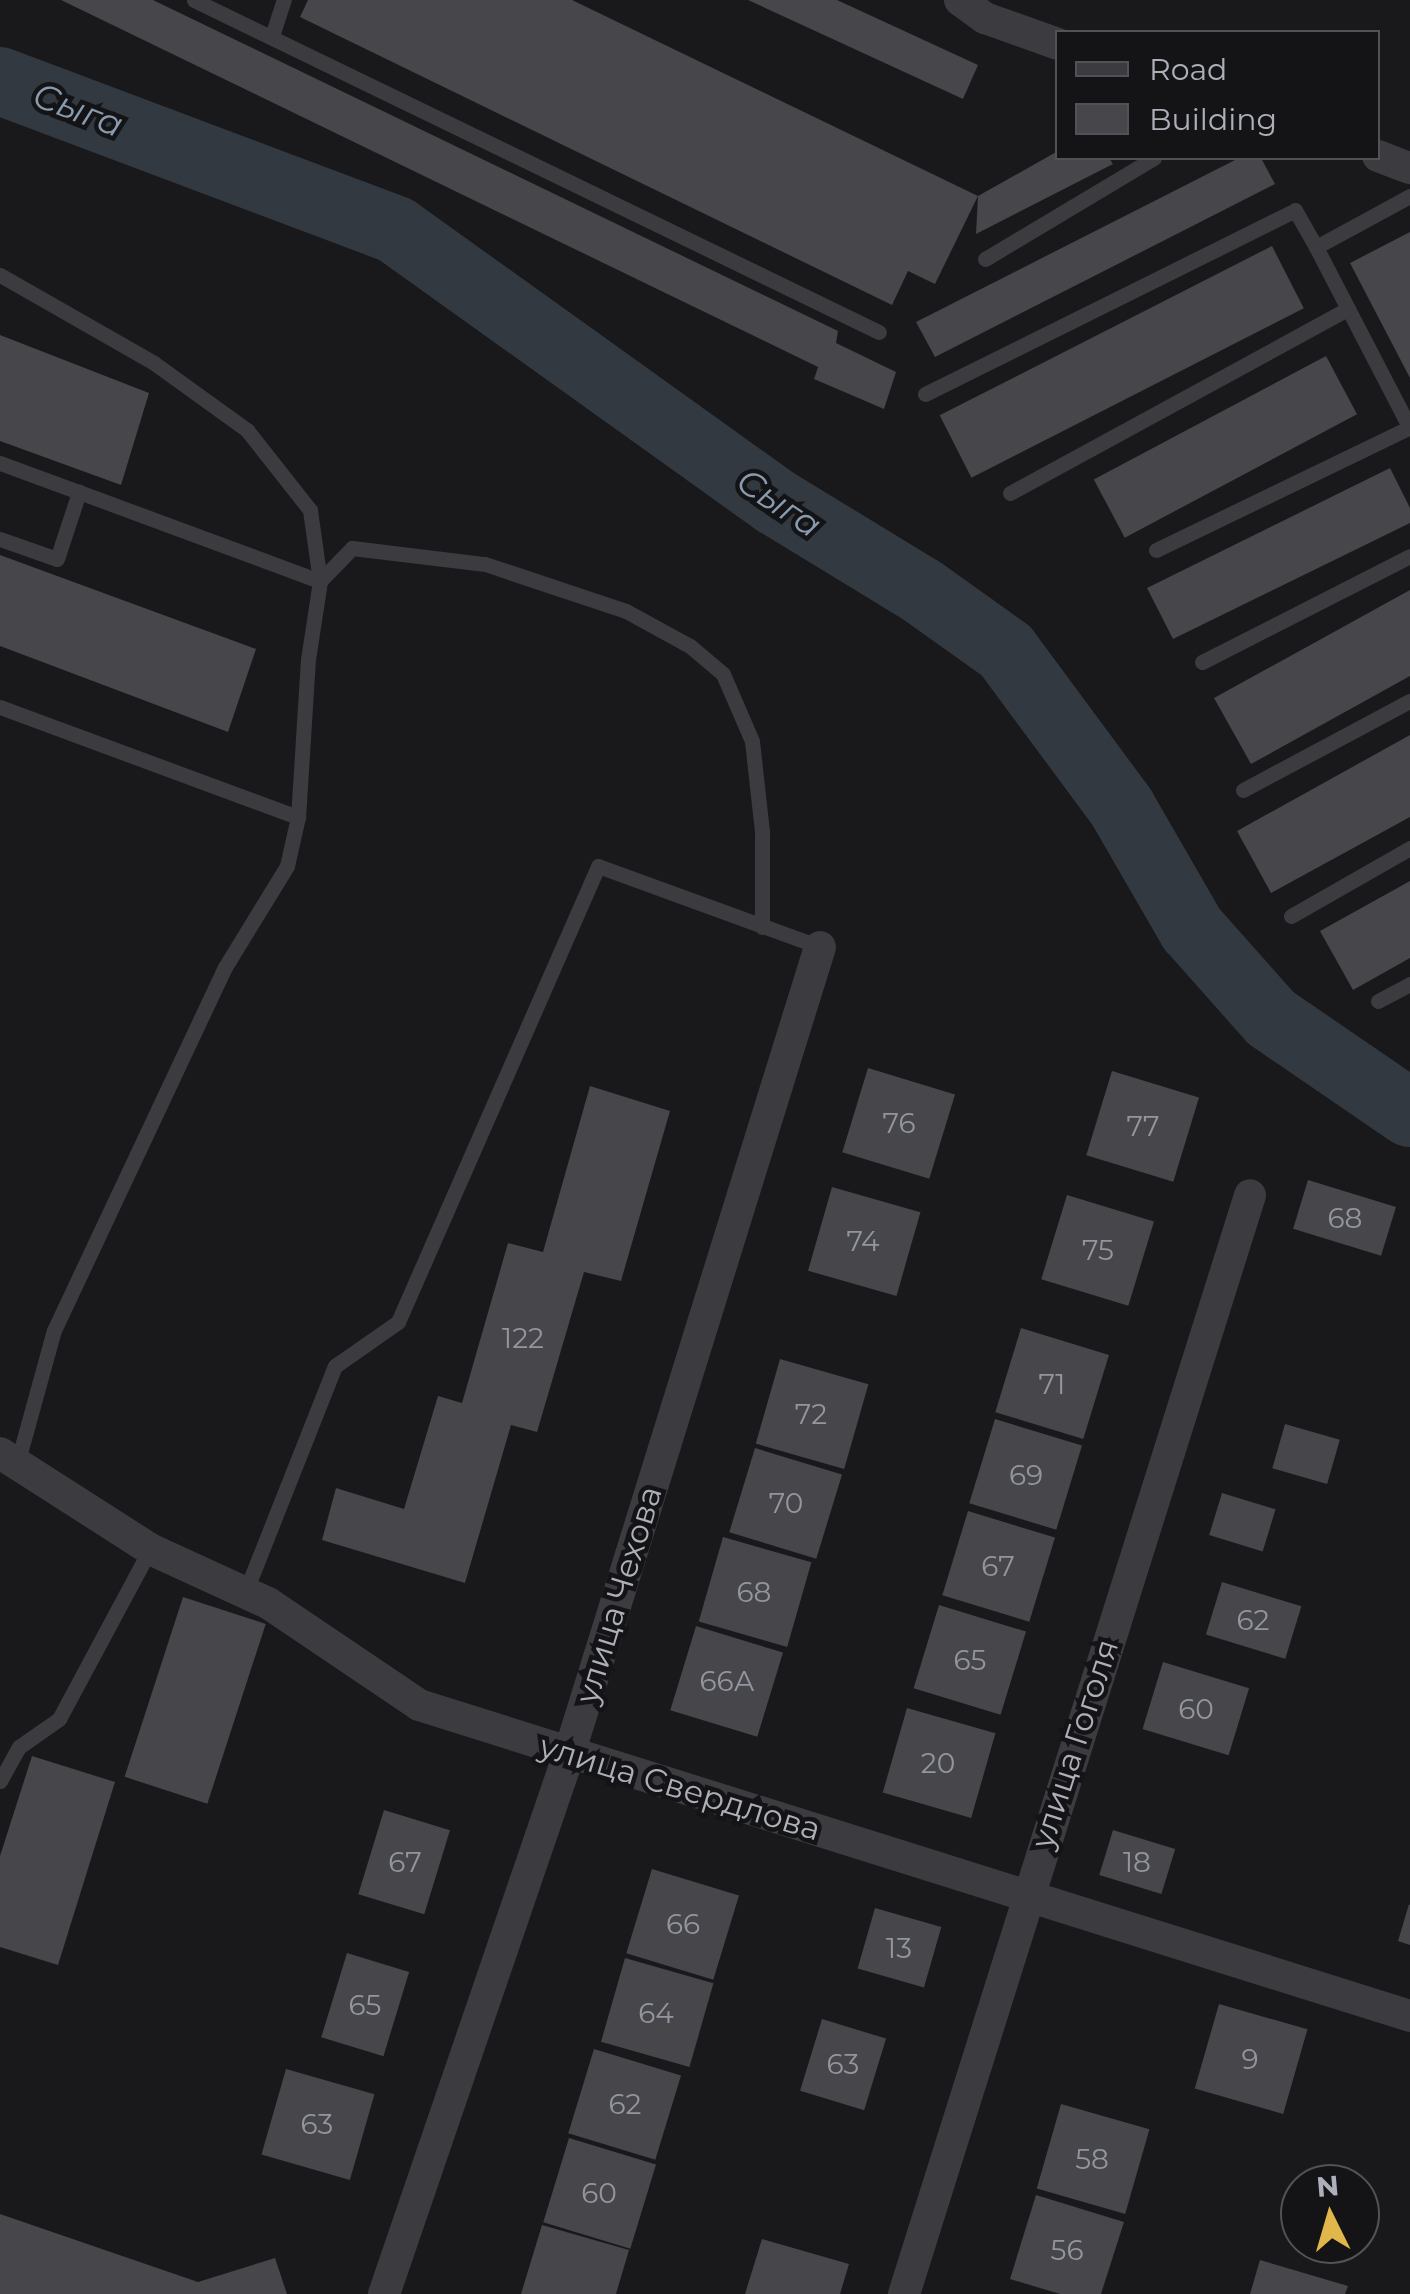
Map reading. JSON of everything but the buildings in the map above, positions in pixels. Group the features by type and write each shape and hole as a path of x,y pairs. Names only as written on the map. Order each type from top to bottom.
{"street":[{"path":"973,9 1055,43"},
{"path":"1380,157 1410,168"},
{"name":"улица Чехова","path":"384,2294 569,1754 820,948"},
{"name":"улица Гоголя","path":"904,2294 1250,1195"},
{"name":"улица Свердлова","path":"9,1457 150,1549 268,1603 419,1705 1410,2016"}],"lane":[{"path":"194,0 879,332"},
{"path":"272,36 284,0"},
{"path":"938,0 973,9"},
{"path":"985,259 1151,160"},
{"path":"1316,247 1410,196"},
{"path":"925,394 1295,210 1410,427 1156,550"},
{"path":"0,275 154,364 247,430 310,510 320,581 308,659 298,818 287,866 225,967 54,1330 9,1457"},
{"path":"1010,492 1348,309"},
{"path":"0,464 320,581"},
{"path":"0,538 57,559 79,492"},
{"path":"320,581 352,548 484,564 626,611 690,646 723,674 752,740 762,832 762,926"},
{"path":"1202,662 1410,556"},
{"path":"1242,790 1410,701"},
{"path":"0,707 298,818"},
{"path":"1291,916 1410,848"},
{"path":"245,1593 335,1366 398,1322 598,866 820,948"},
{"path":"1378,1001 1410,984"},
{"path":"0,1780 19,1746 59,1719 150,1549"}],"waterway":[{"name":"Сыга","path":"0,81 396,230 776,502 922,591 1006,651 1122,808 1192,929 1271,1018 1410,1113"}]}
